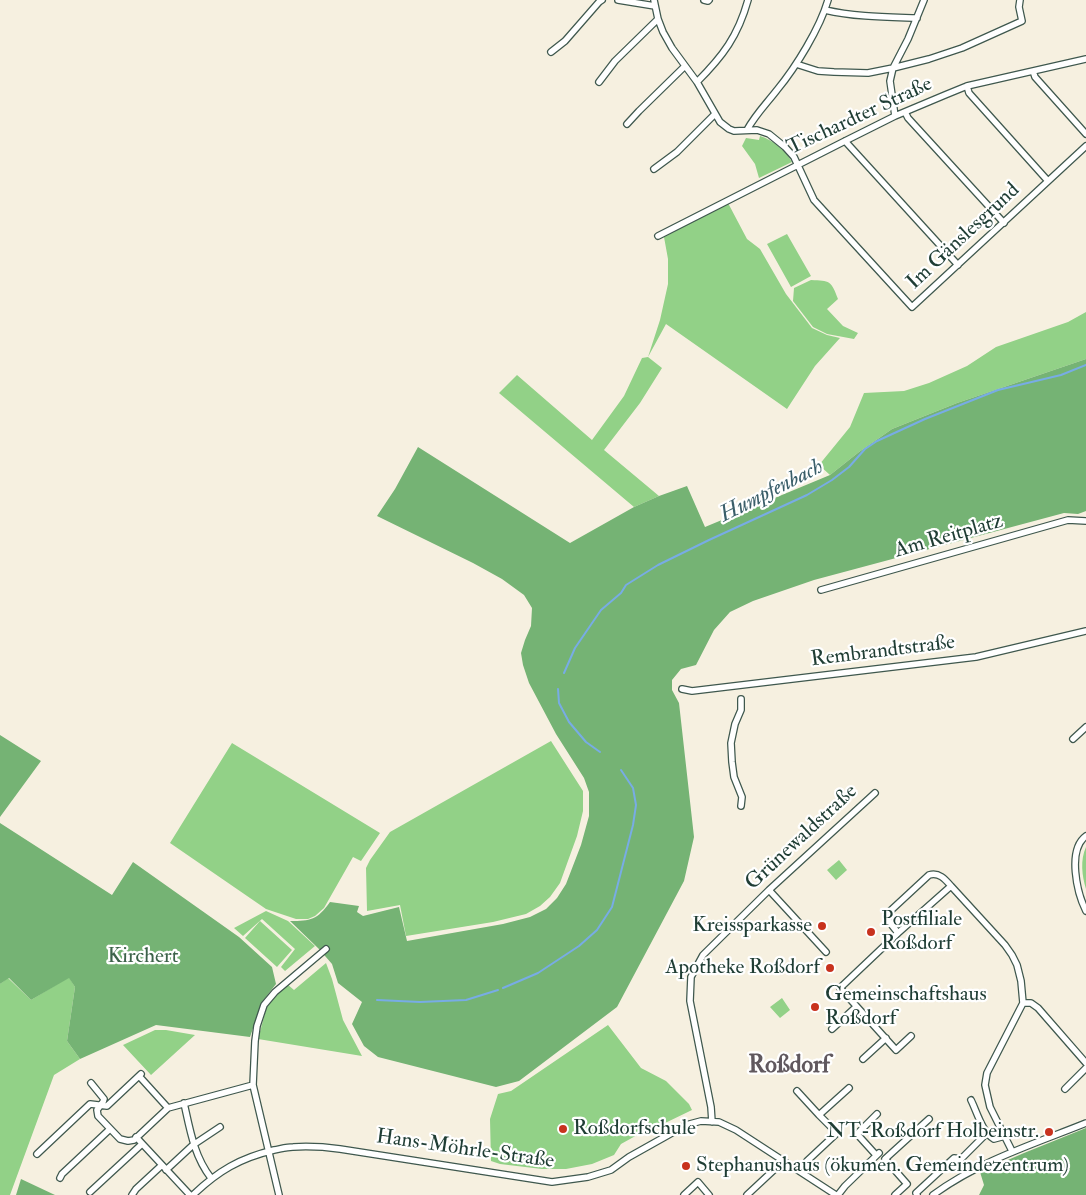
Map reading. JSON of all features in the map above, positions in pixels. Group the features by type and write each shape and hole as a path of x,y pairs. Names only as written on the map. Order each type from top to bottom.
{"street":[{"path":"551,52 565,41 598,2 602,0"},
{"path":"618,0 654,3 663,32 672,48 697,82 720,122 734,131 758,130 769,134 785,147 794,157 797,165"},
{"path":"704,0 709,0"},
{"path":"697,82 727,49 744,15 748,0"},
{"path":"747,130 796,64 825,10 828,0"},
{"path":"895,116 890,81 893,68 908,39 924,0"},
{"path":"796,64 818,70 868,73 929,60 962,48 1022,21 1020,0"},
{"path":"825,10 870,17 917,18"},
{"path":"600,82 615,61 658,19"},
{"name":"Tischardter Straße","path":"658,236 895,116 945,94 968,86 1086,59"},
{"path":"627,124 685,66"},
{"path":"1033,71 1035,77 1086,134"},
{"path":"968,86 970,93 1048,181"},
{"path":"905,112 908,118 1004,223"},
{"path":"654,169 677,152 715,114"},
{"path":"845,141 958,265"},
{"name":"Im Gänslesgrund","path":"797,165 814,200 912,308 1086,146"},
{"name":"Am Reitplatz","path":"821,590 1068,520 1086,521"},
{"name":"Rembrandtstraße","path":"682,689 692,691 976,657 1086,631"},
{"path":"741,699 741,710 735,724 731,743 734,777 742,797 741,806"},
{"path":"1073,739 1086,727"},
{"name":"Grünewaldstraße","path":"712,1122 711,1107 690,1001 691,977 702,955 769,890 875,793"},
{"path":"1086,836 1078,848 1076,874 1079,894 1086,911"},
{"path":"898,933 887,919 887,914 923,880 932,874 938,875 944,878 1012,955 1021,981 1023,1003 987,1073 985,1085 990,1107 1012,1151"},
{"path":"911,1036 896,1050 840,988 951,886"},
{"path":"769,890 826,952"},
{"path":"279,1195 253,1085 257,1026 264,1005 275,992 326,949"},
{"path":"1023,1003 1031,1004 1038,1008 1086,1063"},
{"path":"832,1030 856,1007"},
{"path":"863,1059 886,1038"},
{"path":"1064,1089 1086,1068"},
{"path":"37,1154 90,1104 107,1106 140,1075 168,1108"},
{"path":"91,1083 104,1098 97,1110 98,1116 124,1141 131,1141 168,1108 253,1085"},
{"path":"819,1115 849,1088"},
{"path":"797,1091 837,1134 807,1161 799,1171"},
{"path":"971,1100 987,1133 994,1139 1005,1136"},
{"path":"184,1103 193,1145 204,1169 211,1178"},
{"path":"837,1195 878,1154 857,1134 877,1114"},
{"path":"895,1195 907,1184 885,1160 929,1119"},
{"name":"Hans-Möhrle-Straße","path":"136,1137 191,1195 211,1178 230,1166 256,1154 291,1147 323,1146 552,1182 588,1177 611,1170 686,1125 702,1121 719,1122 736,1130 837,1195"},
{"path":"934,1195 969,1172 1012,1151 1086,1123"},
{"path":"132,1195 136,1189 193,1145 220,1127"},
{"path":"60,1178 110,1129"},
{"path":"917,1195 916,1193 954,1158 961,1159 987,1133"},
{"path":"90,1192 142,1144"},
{"path":"747,1195 782,1160"},
{"path":"684,1195 698,1182 709,1195"}],"green space":[{"path":"760,136 779,146 792,162 759,178 755,164 742,146 746,138 759,140"},
{"path":"728,203 747,239 760,249 786,294 812,328 827,335 840,338 815,366 787,409 666,324 648,357 660,320 668,284 668,259 664,237"},
{"path":"787,234 811,276 791,287 767,244"},
{"path":"811,280 826,281 834,288 838,299 827,309 843,326 858,333 854,339 827,334 813,327 793,301 794,288"},
{"path":"1086,312 1086,359 957,403 892,429 830,475 819,465 850,427 864,393 904,391 929,383 967,366 996,347 1068,322"},
{"path":"648,357 662,368 640,403 604,450 659,496 634,507 499,393 517,375 592,440 624,396 642,358"},
{"path":"1086,359 1086,511 1078,514 1064,513 814,580 753,601 730,612 714,630 696,665 681,669 672,680 672,690 679,703 694,837 684,881 617,1007 519,1081 496,1087 378,1057 364,1046 352,1024 362,1002 338,983 332,964 290,921 303,921 313,918 321,913 330,902 359,906 357,912 363,916 399,907 407,941 503,924 530,917 546,909 557,898 566,884 581,845 589,816 589,792 584,778 556,734 529,683 523,665 521,653 531,626 532,608 524,595 502,579 473,563 377,516 395,489 418,447 570,543 634,507 687,486 705,527 830,475 892,429 957,403"},
{"path":"0,735 41,761 0,817"},
{"path":"551,741 583,791 583,811 577,836 560,883 550,897 540,906 526,914 493,922 406,936 400,905 367,911 366,868 390,832"},
{"path":"232,743 380,833 361,861 353,857 324,908 315,916 308,919 296,919 266,909 170,843"},
{"name":"Kirchert","path":"0,823 112,895 133,862 239,937 272,967 276,984 262,1002 250,1037 156,1025 80,1059 67,1041 75,987 69,978 31,1000 9,978 0,984"},
{"path":"1086,847 1086,889 1082,868"},
{"path":"839,860 847,870 836,880 827,870"},
{"path":"266,911 288,921 315,946 285,971 281,967 295,949 262,919 243,936 234,928"},
{"path":"260,921 292,950 277,967 245,938"},
{"path":"326,963 343,1020 362,1056 258,1039 267,1006 287,984 294,990"},
{"path":"69,977 75,987 67,1041 80,1059 54,1075 10,1195 0,1195 0,984 8,978 31,1000"},
{"path":"782,998 790,1010 780,1018 770,1007"},
{"path":"608,1025 641,1068 666,1081 689,1104 692,1110 661,1125 657,1124 621,1144 614,1155 592,1164 566,1169 542,1169 500,1164 491,1161 490,1119 498,1094 511,1091"},
{"path":"155,1030 195,1035 151,1075 123,1045"},
{"path":"1086,1128 1086,1195 979,1195 984,1185 980,1172"},
{"path":"21,1179 55,1195 16,1195"}],"waterway":[{"name":"Humpfenbach","path":"564,673 575,648 601,610 621,593 626,585 658,565 807,495 849,467 865,449 877,441 925,419 998,390 1061,375 1086,365"},
{"name":"Humpfenbach","path":"558,689 559,703 569,722 586,742 600,752"},
{"name":"Humpfenbach","path":"503,988 538,973 579,946 597,930 612,907 633,825 636,805 633,788 621,770"},
{"name":"Humpfenbach","path":"377,1000 420,1002 466,1000 498,990"}],"place":[{"name":"Kreissparkasse","path":"822,926"},
{"name":"Postfiliale Roßdorf","path":"871,932"},
{"name":"Apotheke Roßdorf","path":"830,968"},
{"name":"Gemeinschaftshaus Roßdorf","path":"815,1007"},
{"name":"Roßdorfschule","path":"563,1129"},
{"name":"NT-Roßdorf Holbeinstr.","path":"1049,1132"},
{"name":"Stephanushaus (ökumen. Gemeindezentrum)","path":"686,1166"}],"district":[{"name":"Roßdorf","path":"789,1067"}]}
